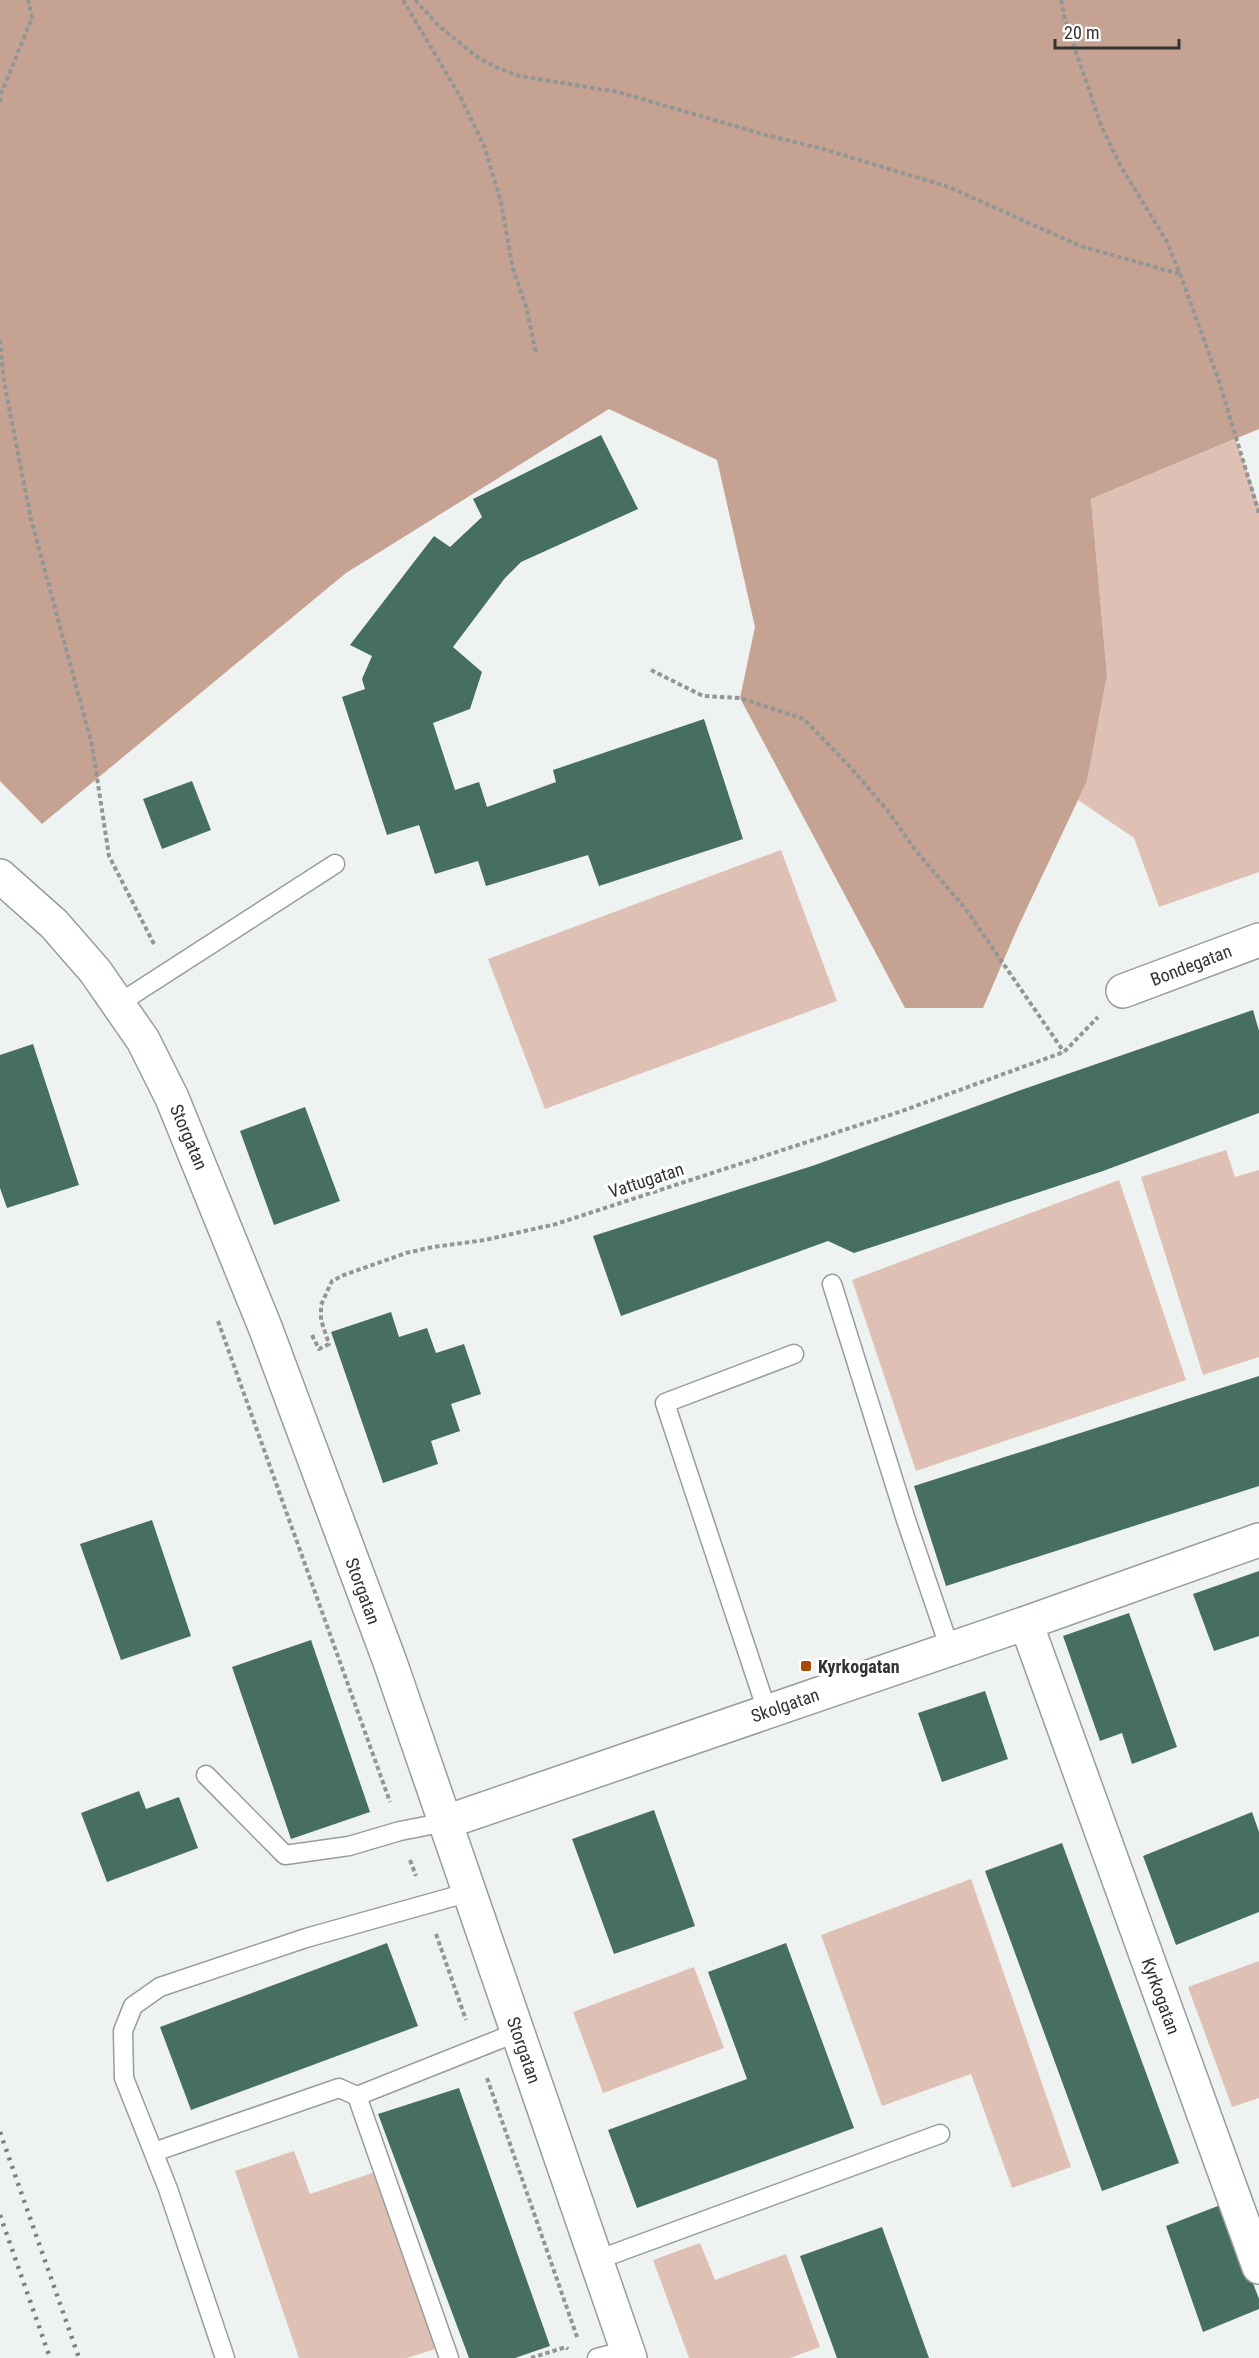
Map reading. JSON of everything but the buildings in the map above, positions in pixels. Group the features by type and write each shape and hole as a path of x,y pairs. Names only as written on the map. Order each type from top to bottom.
{"street":[{"name":"Storgatan","path":"0,876 54,924 95,971 143,1040 172,1098 265,1327 390,1662 629,2354"},
{"name":"Bondegatan","path":"1124,991 1259,940"},
{"name":"Skolgatan","path":"446,1822 1026,1623 1259,1540"},
{"name":"Kyrkogatan","path":"1026,1623 1259,2267"}],"lane":[{"path":"118,1004 335,864"},
{"path":"832,1284 906,1520 950,1649"},
{"path":"767,1711 665,1403 794,1354"},
{"path":"206,1775 285,1855 349,1846 400,1831 446,1822"},
{"path":"225,2358 154,2152 124,2078 123,2031 133,2006 160,1987 306,1938 470,1892"},
{"path":"154,2152 339,2088 357,2096 518,2032"},
{"path":"357,2096 449,2358"},
{"path":"597,2260 940,2134"},
{"path":"597,2358 629,2354"}],"path":[{"path":"0,102 1,94 32,18 28,0"},
{"path":"403,0 461,98 484,146 501,202 513,269 526,306 536,353"},
{"path":"415,0 439,26 480,59 500,69 520,76 618,92 762,134 823,149 949,187 1080,246 1180,274"},
{"path":"1061,0 1101,125 1120,165 1167,242 1180,274 1218,378 1259,513"},
{"path":"0,340 4,382 31,519 92,745 109,856 169,972"},
{"path":"651,670 703,696 740,698 804,719 888,811 916,850 965,908 1064,1052"},
{"name":"Vattugatan","path":"226,1343 284,1319 293,1319 306,1327 319,1349 329,1344 321,1320 321,1305 333,1281 344,1275 406,1253 485,1240 556,1224 902,1111 1064,1052 1124,991"},
{"path":"214,1311 400,1831 580,2347"},
{"path":"531,2358 566,2347 573,2353"}],"shaded area":[{"path":"0,0 1259,0 1259,429 1091,499 1107,675 1087,781 1018,927 983,1008 905,1008 740,698 755,627 717,460 609,409 346,573 42,824 0,781"},
{"path":"1236,439 1259,506 1259,872 1159,907 1134,838 1078,800 1087,781 1107,674 1091,499"},
{"path":"781,850 837,1001 545,1109 488,959"},
{"path":"1226,1150 1235,1177 1259,1170 1259,1357 1203,1375 1141,1177"},
{"path":"1119,1180 1186,1380 916,1471 852,1280"},
{"path":"971,1879 1071,2167 1012,2188 971,2074 882,2106 821,1935"},
{"path":"1259,1961 1259,2098 1232,2107 1188,1987"},
{"path":"694,1967 724,2048 603,2093 573,2012"},
{"path":"294,2151 310,2194 375,2172 435,2349 407,2358 299,2358 235,2171"},
{"path":"700,2243 715,2280 786,2254 820,2347 790,2358 689,2358 653,2260"}],"railway":[{"path":"0,2132 79,2358"},
{"path":"0,2215 50,2358"}],"place":[{"name":"Kyrkogatan","path":"806,1666"}]}
